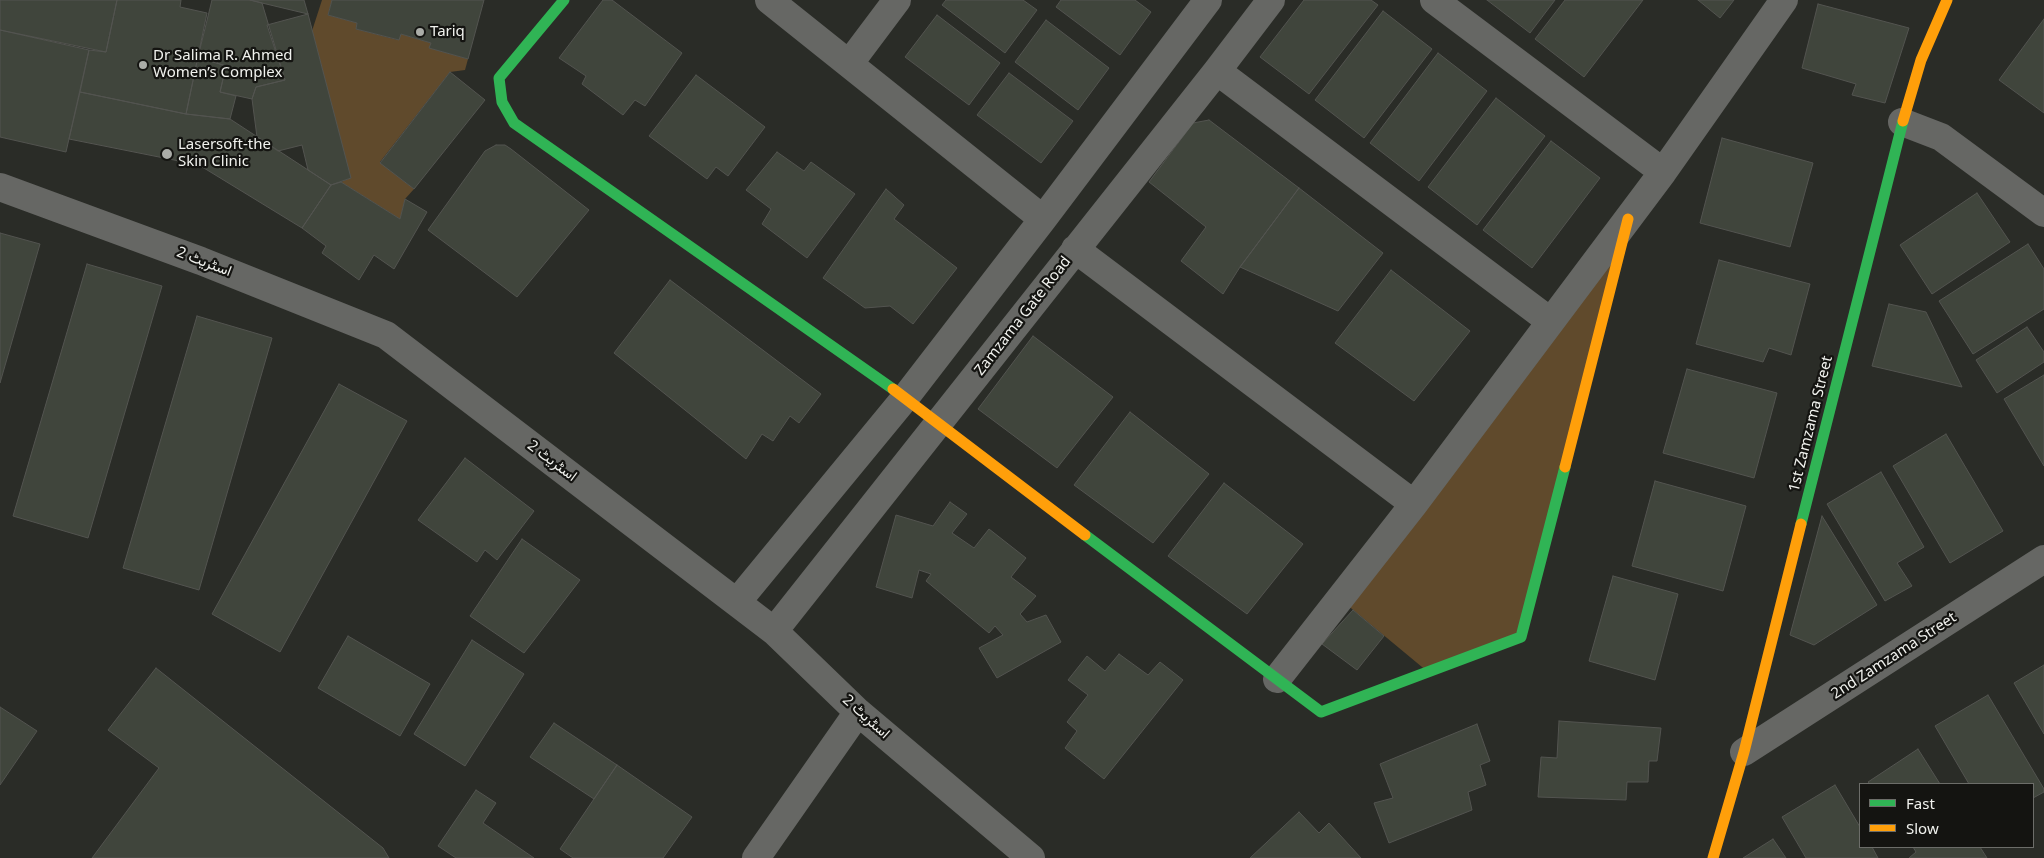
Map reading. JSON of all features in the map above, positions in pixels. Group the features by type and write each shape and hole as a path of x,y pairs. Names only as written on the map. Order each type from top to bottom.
{"street":[{"path":"564,0 499,78 502,102 514,123 905,398 938,425 1321,712 1521,637 1628,219"},
{"path":"769,0 1043,219"},
{"path":"849,64 898,0"},
{"path":"737,602 905,398 1208,0"},
{"name":"Zamzama Gate Road","path":"774,631 1217,71 1270,0"},
{"path":"1434,0 1663,172"},
{"path":"1277,679 1414,504 1628,219 1784,0"},
{"name":"1st Zamzama Street","path":"1713,858 1744,752 1902,122 1921,60 1947,0 1957,0"},
{"path":"1217,71 1550,321"},
{"path":"1902,122 1941,137 2044,213"},
{"name":"اسٹریٹ 2","path":"0,187 201,261 386,334 774,631 858,712 1031,858"},
{"path":"1075,249 1414,504"},
{"path":"976,306 1011,332"},
{"name":"2nd Zamzama Street","path":"1744,752 2044,559"},
{"path":"756,858 858,712"}],"shaded area":[{"path":"322,0 332,0 328,15 357,23 356,29 398,40 401,34 431,43 430,48 468,59 465,70 450,72 380,162 414,189 405,199 400,219 341,182 350,178 312,31"},
{"path":"1628,219 1521,637 1428,672 1340,599"}],"building":[{"path":"0,0 117,0 106,52 0,30"},
{"path":"117,0 181,0 180,7 207,13 186,114 80,92 89,50 106,52"},
{"path":"212,0 250,0 262,3 285,80 256,87 252,99 220,92 226,66 198,57"},
{"path":"250,0 304,0 308,14 262,3"},
{"name":"Tariq","path":"332,0 484,0 468,59 429,48 431,43 401,34 399,40 356,29 357,23 328,15"},
{"path":"603,0 612,0 682,53 645,106 635,100 623,115 582,84 586,76 559,58"},
{"path":"946,0 1023,0 1037,10 1005,53 942,5"},
{"path":"1061,0 1135,0 1151,12 1120,55 1056,7"},
{"path":"1304,0 1371,0 1378,5 1309,94 1260,57"},
{"path":"1487,0 1555,0 1530,33"},
{"path":"1565,0 1643,0 1584,77 1535,39"},
{"path":"1698,0 1734,0 1720,18"},
{"path":"1818,4 1909,28 1885,103 1852,95 1856,84 1802,68"},
{"path":"1383,11 1432,49 1364,138 1315,100"},
{"path":"308,14 351,178 331,185 308,170 302,145 278,151 257,137 252,99 256,87 285,80 267,25"},
{"path":"937,15 1000,63 969,105 905,57"},
{"path":"2044,19 2044,113 1999,80"},
{"path":"1046,20 1109,68 1078,110 1015,62"},
{"path":"0,30 89,50 66,152 0,137"},
{"path":"1438,53 1487,91 1419,181 1370,143"},
{"path":"198,57 226,66 220,92 236,96 230,119 186,114"},
{"path":"450,72 485,100 414,189 380,163"},
{"path":"1009,73 1073,121 1041,163 977,115"},
{"path":"696,75 765,127 728,176 716,167 707,179 649,136"},
{"path":"80,92 186,114 230,119 331,185 302,228 199,165 69,139"},
{"path":"1496,98 1545,136 1477,225 1428,187"},
{"path":"1209,120 1299,188 1240,267 1223,294 1181,261 1206,227 1149,182 1193,123"},
{"path":"1722,138 1813,163 1790,247 1700,223"},
{"path":"1551,141 1600,178 1532,268 1483,230"},
{"path":"496,145 505,145 511,149 589,210 517,297 428,230 485,151"},
{"path":"777,152 804,171 811,162 855,194 807,258 762,224 771,209 746,190"},
{"path":"341,182 400,219 405,199 427,212 394,269 374,255 359,280 322,253 326,246 302,228 331,185"},
{"path":"1299,188 1383,253 1338,311 1240,267"},
{"path":"886,189 904,205 894,219 957,268 913,324 890,306 865,308 823,278"},
{"path":"1977,193 2010,242 1932,294 1900,245"},
{"path":"0,233 40,244 0,383"},
{"path":"2028,244 2044,269 2044,309 1973,354 1939,301"},
{"path":"1719,260 1810,284 1791,355 1769,348 1763,362 1696,344"},
{"path":"87,264 162,286 88,538 13,516"},
{"path":"1391,270 1470,331 1414,401 1335,343"},
{"path":"670,280 821,394 799,423 790,416 773,441 762,434 746,459 614,353"},
{"path":"1889,304 1926,312 1962,387 1872,366"},
{"path":"197,316 272,338 199,590 123,568"},
{"path":"2027,327 2044,352 2044,362 1997,393 1976,360"},
{"path":"1033,336 1113,397 1057,468 978,409"},
{"path":"1687,369 1777,393 1754,478 1663,453"},
{"path":"2044,375 2044,466 2004,399"},
{"path":"339,384 407,421 280,652 212,614"},
{"path":"1130,412 1209,474 1153,543 1074,485"},
{"path":"1946,434 2003,531 1950,563 1893,466"},
{"path":"465,458 534,511 497,560 485,550 477,562 418,520"},
{"path":"1881,472 1924,547 1897,563 1912,586 1885,601 1827,504"},
{"path":"1655,481 1746,506 1723,591 1632,566"},
{"path":"1224,483 1303,544 1247,614 1168,556"},
{"path":"950,502 967,514 952,533 974,548 989,529 1026,558 1011,577 1036,596 1020,614 1027,622 1046,615 1061,642 997,678 979,648 1003,635 995,626 989,633 926,581 931,574 919,570 912,598 876,587 896,515 933,526"},
{"path":"1822,516 1877,605 1814,645 1790,635"},
{"path":"522,539 580,580 524,653 470,616"},
{"path":"1613,576 1678,594 1655,680 1589,661"},
{"path":"1353,610 1384,636 1357,670 1322,644"},
{"path":"348,636 430,684 400,736 318,688"},
{"path":"472,640 524,674 465,766 414,734"},
{"path":"1119,654 1148,675 1160,662 1183,680 1104,779 1065,748 1077,731 1067,722 1088,695 1068,680 1087,656 1105,671"},
{"path":"2044,665 2044,734 2014,683"},
{"path":"156,668 383,848 389,858 92,858 159,768 108,730"},
{"path":"1988,695 2044,792 2034,797 2034,783 1968,783 1935,726"},
{"path":"0,707 37,731 0,785"},
{"path":"1559,721 1661,728 1657,761 1649,761 1648,782 1627,782 1626,800 1538,797 1541,757 1557,758"},
{"path":"554,723 617,765 594,799 530,757"},
{"path":"1477,724 1490,761 1480,765 1486,785 1468,792 1472,810 1389,843 1374,803 1393,798 1380,764"},
{"path":"1918,749 1939,783 1869,783"},
{"path":"617,765 692,817 663,858 573,858 560,849"},
{"path":"1835,785 1859,825 1859,848 1873,848 1878,858 1806,858 1782,817"},
{"path":"476,790 496,803 483,823 534,858 456,858 438,846"},
{"path":"1299,812 1319,833 1329,823 1361,858 1250,858"},
{"path":"1773,839 1786,858 1743,858"},
{"path":"1914,848 1981,848 1987,858 1909,858 1916,852"}],"traffic: fast":[{"path":"564,0 499,78 502,102 514,123 893,389"},
{"path":"1801,524 1903,121"},
{"path":"1085,535 1321,712 1521,637 1565,467"}],"traffic: slow":[{"path":"1903,121 1921,60 1947,0"},
{"path":"1565,467 1628,219"},
{"path":"893,389 1085,535"},
{"path":"1713,858 1744,752 1801,524"}],"place":[{"name":"Tariq","path":"420,32"},
{"name":"Dr Salima R. Ahmed Women’s Complex","path":"143,65"},
{"name":"Lasersoft-the Skin Clinic","path":"167,154"}]}
